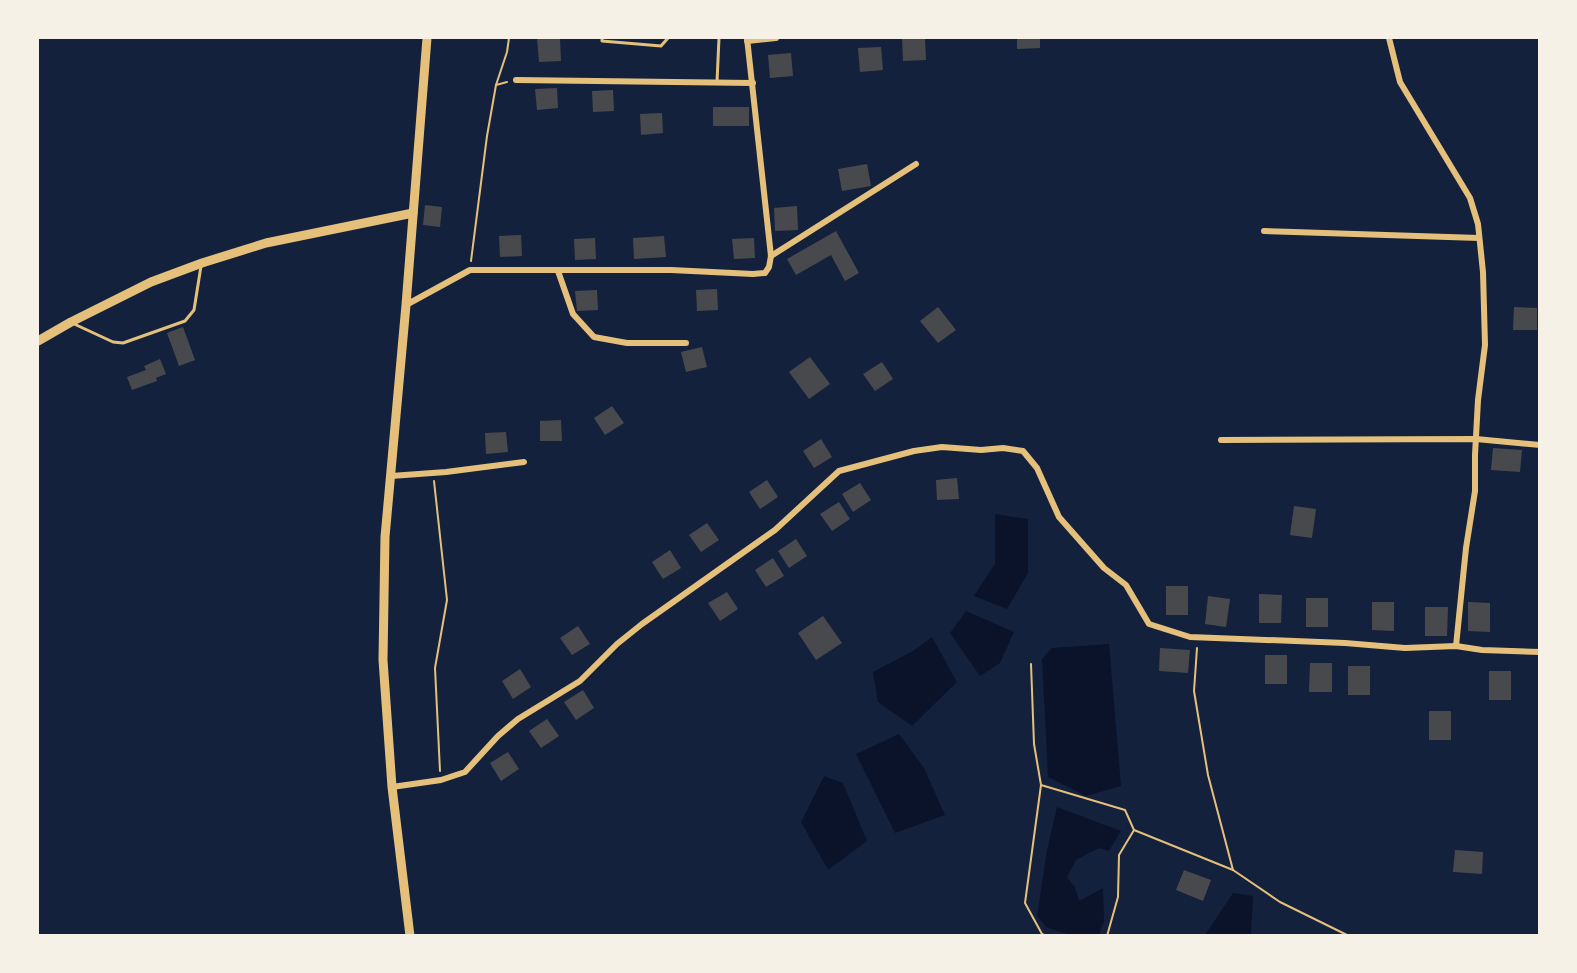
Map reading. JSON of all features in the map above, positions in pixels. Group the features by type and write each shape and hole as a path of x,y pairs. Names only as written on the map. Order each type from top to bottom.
{"main road":[{"path":"410,936 392,787 383,660 385,537 427,38"},
{"path":"38,341 70,322 151,282 202,263 266,243 413,213"}],"street":[{"path":"406,305 470,270 671,270 765,273 771,256 747,39 776,38"},
{"path":"1389,38 1400,82 1470,198 1478,224 1483,272 1485,345 1478,400 1475,491 1466,548 1456,646"},
{"path":"516,80 753,83"},
{"path":"771,256 916,164"},
{"path":"1264,231 1479,238"},
{"path":"558,271 573,314 594,337 627,343 686,343"},
{"path":"1221,440 1476,439 1539,445"},
{"path":"392,787 441,780 465,772 498,736 518,719 580,681 617,644 642,624 775,530 839,471 942,447 981,450 1003,448 1023,452 1036,468 1059,517 1104,568 1126,585 1149,624 1190,637 1345,643 1404,648 1456,646 1482,650 1539,652"},
{"path":"391,476 524,462"}],"lane":[{"path":"602,38 602,40 660,46 668,38"},
{"path":"717,82 719,38"},
{"path":"70,322 114,342 123,343 185,321 194,310 202,263"}],"path":[{"path":"470,270 492,106 509,38"},
{"path":"434,473 447,600 435,668 441,780"},
{"path":"1198,637 1194,691 1208,775 1233,870"},
{"path":"1030,664 1034,744 1041,785 1025,903 1042,934 1046,936"},
{"path":"1041,785 1125,810 1134,830 1233,870 1280,902 1349,936"},
{"path":"1107,936 1118,897 1119,855 1134,830"}],"water":[{"path":"995,514 1028,519 1028,573 1007,609 974,596 995,564"},
{"path":"966,611 1014,632 1000,663 980,676 950,633"},
{"path":"932,637 957,682 912,726 878,702 873,672 913,651"},
{"path":"1109,644 1121,786 1086,796 1048,777 1042,659 1052,648"},
{"path":"899,734 924,768 945,815 895,833 856,754"},
{"path":"824,776 843,783 867,841 828,870 801,822"},
{"path":"1057,807 1121,831 1109,851 1099,848 1076,860 1067,877 1075,887 1079,901 1103,888 1104,921 1099,935 1070,935 1046,927 1037,916 1047,850"},
{"path":"1233,893 1253,896 1251,935 1205,935"}],"building":[{"path":"537,38 560,38 561,61 539,62"},
{"path":"902,38 925,38 926,60 903,61"},
{"path":"1017,38 1040,38 1040,48 1017,49"},
{"path":"881,47 883,70 860,72 858,48"},
{"path":"791,53 793,76 770,78 768,55"},
{"path":"557,88 558,108 537,110 535,89"},
{"path":"613,90 614,111 593,112 592,91"},
{"path":"713,107 749,107 749,126 713,126"},
{"path":"662,113 663,133 641,135 640,114"},
{"path":"867,164 871,186 842,191 838,169"},
{"path":"425,205 442,207 440,227 423,225"},
{"path":"797,206 798,230 775,231 774,208"},
{"path":"836,231 859,273 845,281 831,255 796,275 787,259"},
{"path":"521,235 522,256 500,257 499,236"},
{"path":"664,236 666,257 634,259 633,238"},
{"path":"595,238 596,259 575,260 574,239"},
{"path":"754,238 755,258 734,259 732,239"},
{"path":"717,289 718,310 697,311 696,290"},
{"path":"597,290 598,310 577,311 575,291"},
{"path":"938,307 956,330 938,343 920,321"},
{"path":"1514,307 1537,308 1537,330 1513,330"},
{"path":"183,327 195,360 179,366 167,333"},
{"path":"702,347 707,367 686,372 681,352"},
{"path":"810,357 830,384 809,399 789,372"},
{"path":"160,359 166,374 156,378 157,381 132,390 127,377 146,370 144,366"},
{"path":"882,362 893,379 875,391 863,374"},
{"path":"612,406 624,423 605,435 594,418"},
{"path":"561,420 562,441 540,441 540,421"},
{"path":"506,432 508,452 486,454 485,433"},
{"path":"821,439 832,457 814,468 803,451"},
{"path":"1493,448 1522,450 1520,472 1491,470"},
{"path":"957,478 959,499 937,500 936,480"},
{"path":"767,480 778,497 760,509 749,492"},
{"path":"860,483 871,500 853,512 842,494"},
{"path":"839,502 850,519 832,531 820,514"},
{"path":"1294,506 1316,509 1312,538 1290,535"},
{"path":"707,523 719,540 701,552 689,535"},
{"path":"796,539 807,556 789,568 778,551"},
{"path":"670,550 681,568 663,579 652,562"},
{"path":"773,558 784,576 766,587 755,570"},
{"path":"1166,586 1188,586 1188,615 1166,615"},
{"path":"727,592 738,609 720,621 708,603"},
{"path":"1259,594 1282,595 1281,623 1259,623"},
{"path":"1208,596 1230,599 1226,627 1205,624"},
{"path":"1306,598 1328,598 1328,627 1306,627"},
{"path":"1372,602 1394,602 1394,631 1372,630"},
{"path":"1468,602 1490,603 1490,632 1468,631"},
{"path":"1425,607 1448,607 1447,636 1425,636"},
{"path":"823,616 842,643 816,660 798,633"},
{"path":"578,626 590,644 572,655 560,638"},
{"path":"1160,648 1190,650 1188,673 1159,671"},
{"path":"1265,655 1287,655 1287,684 1265,684"},
{"path":"1310,663 1332,663 1332,692 1309,692"},
{"path":"1348,666 1370,666 1370,695 1348,695"},
{"path":"520,669 531,687 513,699 502,681"},
{"path":"1489,671 1511,671 1511,700 1489,700"},
{"path":"583,690 594,708 576,720 564,702"},
{"path":"1429,711 1451,711 1451,740 1429,740"},
{"path":"547,719 559,736 541,748 529,731"},
{"path":"508,752 519,769 501,781 490,763"},
{"path":"1455,850 1483,852 1482,874 1453,872"},
{"path":"1184,870 1211,880 1203,901 1176,890"}]}
